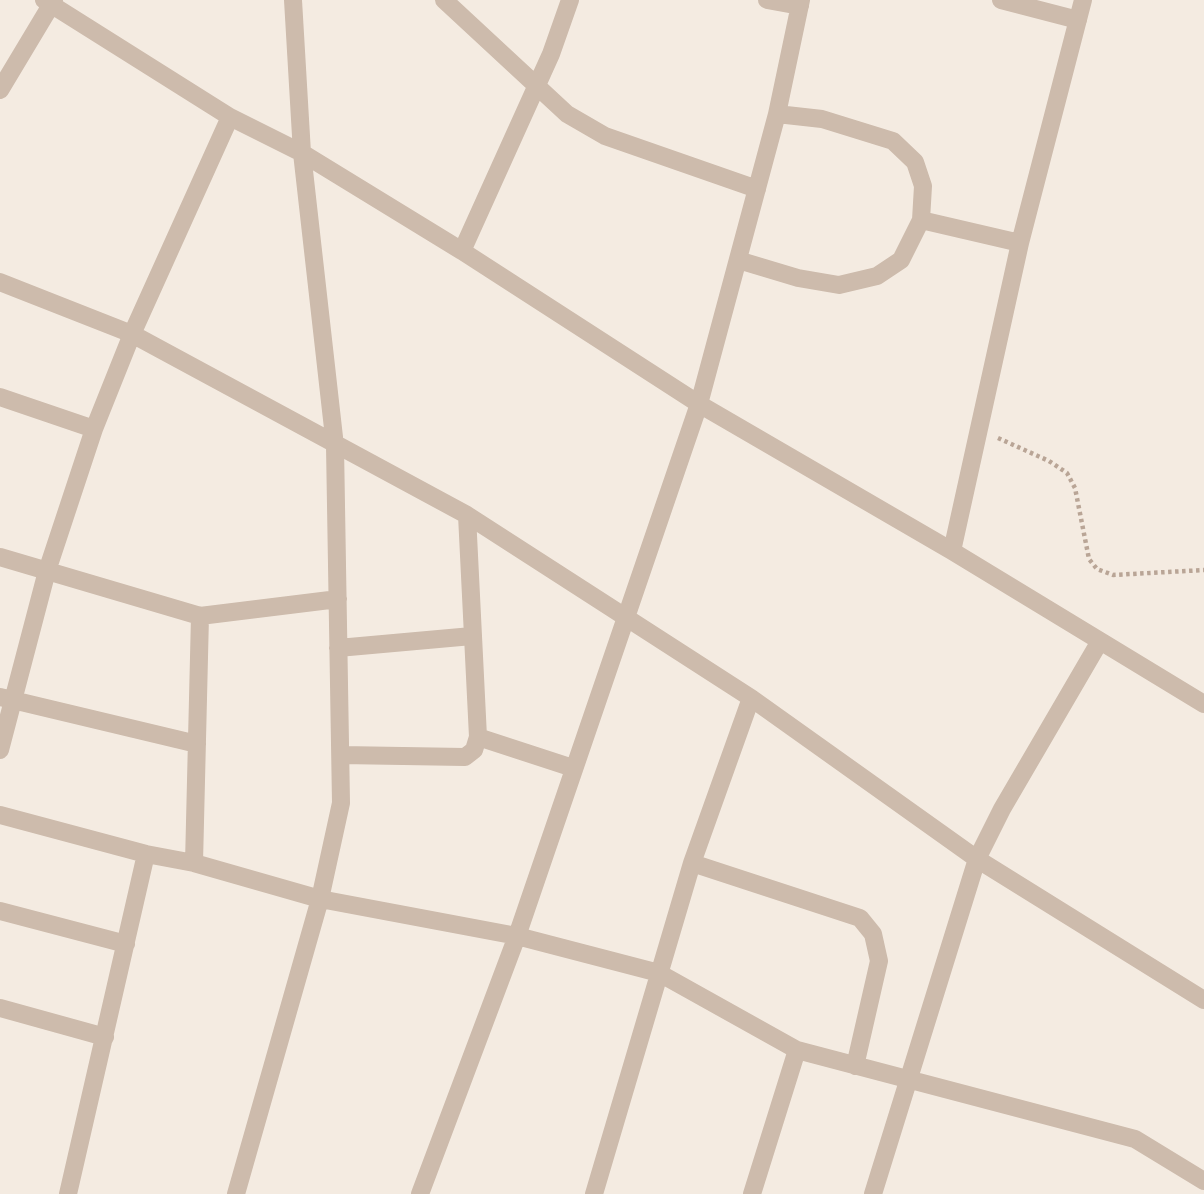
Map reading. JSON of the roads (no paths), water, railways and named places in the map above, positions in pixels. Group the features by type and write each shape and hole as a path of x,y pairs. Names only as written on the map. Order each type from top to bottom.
{"street":[{"path":"236,1194 320,898 341,803 335,446 302,153 293,0"},
{"path":"444,0 567,114 605,136 757,189"},
{"path":"462,251 536,88 570,0"},
{"path":"420,1194 517,936 699,404 777,114 800,3 767,0"},
{"path":"1001,0 1078,20"},
{"path":"952,551 1020,243 1083,0"},
{"path":"0,90 50,2 230,117 302,153 462,251 699,404 952,551 1204,704"},
{"path":"738,260 798,278 839,285 877,276 901,260 921,220 923,186 915,162 894,141 822,119 777,114"},
{"path":"0,750 7,698 94,429 132,334 230,117"},
{"path":"921,220 1020,243"},
{"path":"0,282 132,334 467,515 751,698 977,859 1204,1000"},
{"path":"0,397 94,429"},
{"path":"341,755 465,757 474,750 478,737 467,515"},
{"path":"0,557 201,616 338,599"},
{"path":"194,863 201,616"},
{"path":"338,648 472,636"},
{"path":"873,1194 977,859 1002,808 1100,641"},
{"path":"7,698 197,744"},
{"path":"594,1194 692,863 751,698"},
{"path":"478,737 573,768"},
{"path":"0,815 194,863 320,898 517,936 659,973 797,1050 1135,1139 1204,1181"},
{"path":"68,1194 146,853"},
{"path":"692,863 860,918 873,934 879,961 855,1066"},
{"path":"0,911 126,944"},
{"path":"0,1008 105,1037"},
{"path":"752,1194 797,1050"}]}
